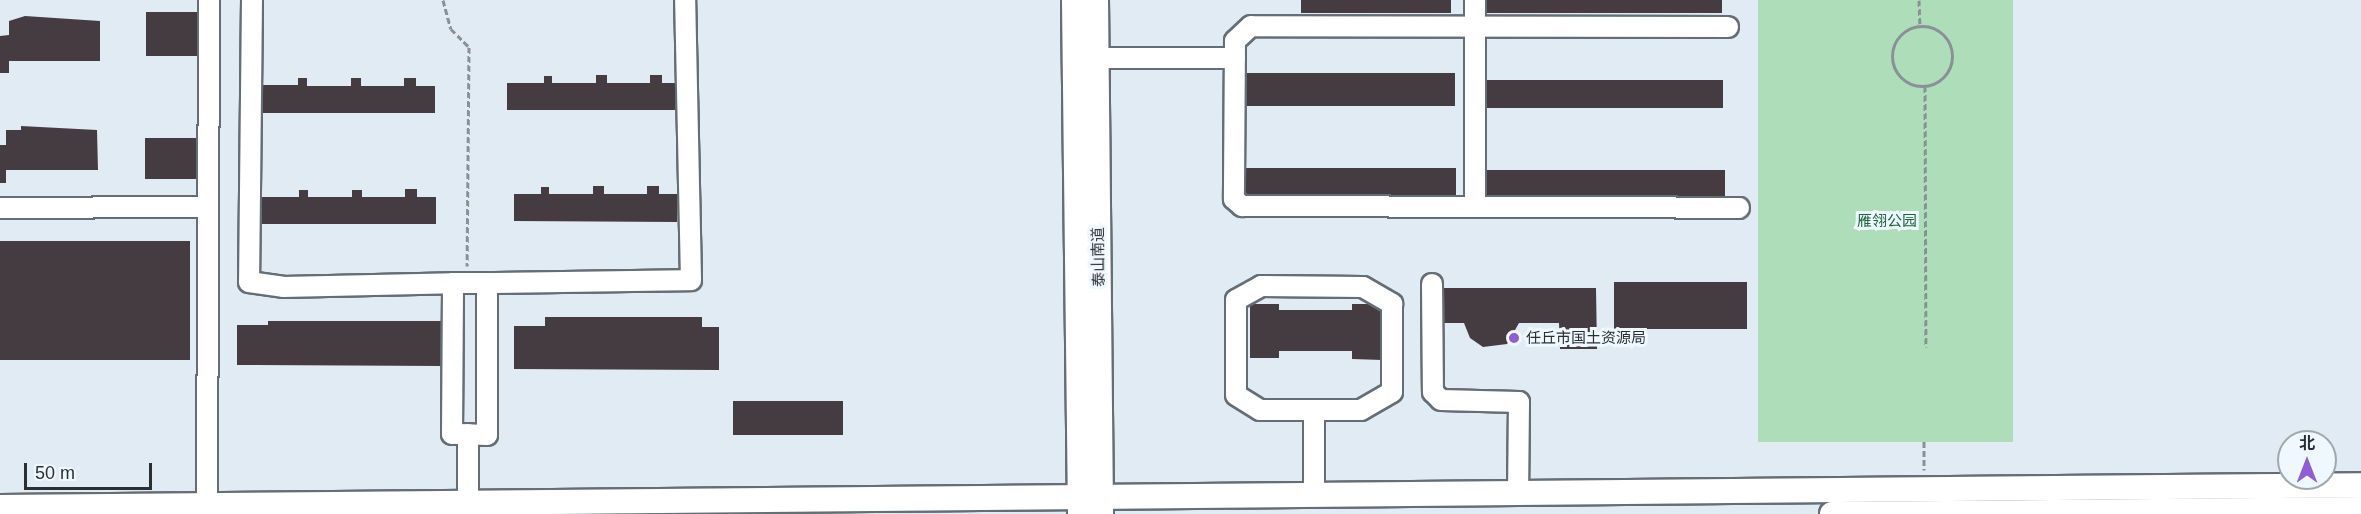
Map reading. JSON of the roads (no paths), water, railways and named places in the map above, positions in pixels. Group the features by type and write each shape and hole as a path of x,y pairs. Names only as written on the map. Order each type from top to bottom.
{"main road":[{"name":"泰山南道","path":"1074,0 1090,505"},
{"name":"泰山南道","path":"1090,505 1096,0"},
{"path":"0,507 468,502 1090,505 1314,494 2361,484"},
{"path":"1832,514 2361,509"}],"lane":[{"path":"207,505 209,0"},
{"path":"252,0 249,282 283,287 691,280 686,0"},
{"path":"1474,207 1475,0"},
{"path":"1728,27 1251,26 1235,41 1234,199 1242,206 1739,208"},
{"path":"1096,57 1235,58"},
{"path":"0,208 208,207"},
{"path":"460,283 452,434 487,435 487,283"},
{"path":"1432,284 1433,392 1441,400 1519,402 1518,492"},
{"path":"1261,286 1363,287 1392,304 1392,392 1361,410 1314,410 1260,410 1236,395 1236,300 1261,286"},
{"path":"1314,410 1314,494"},
{"path":"468,434 468,502"}],"place":[{"name":"任丘市国土资源局","path":"1514,338"}],"park label":[{"name":"雁翎公园","path":"1887,221"}]}
